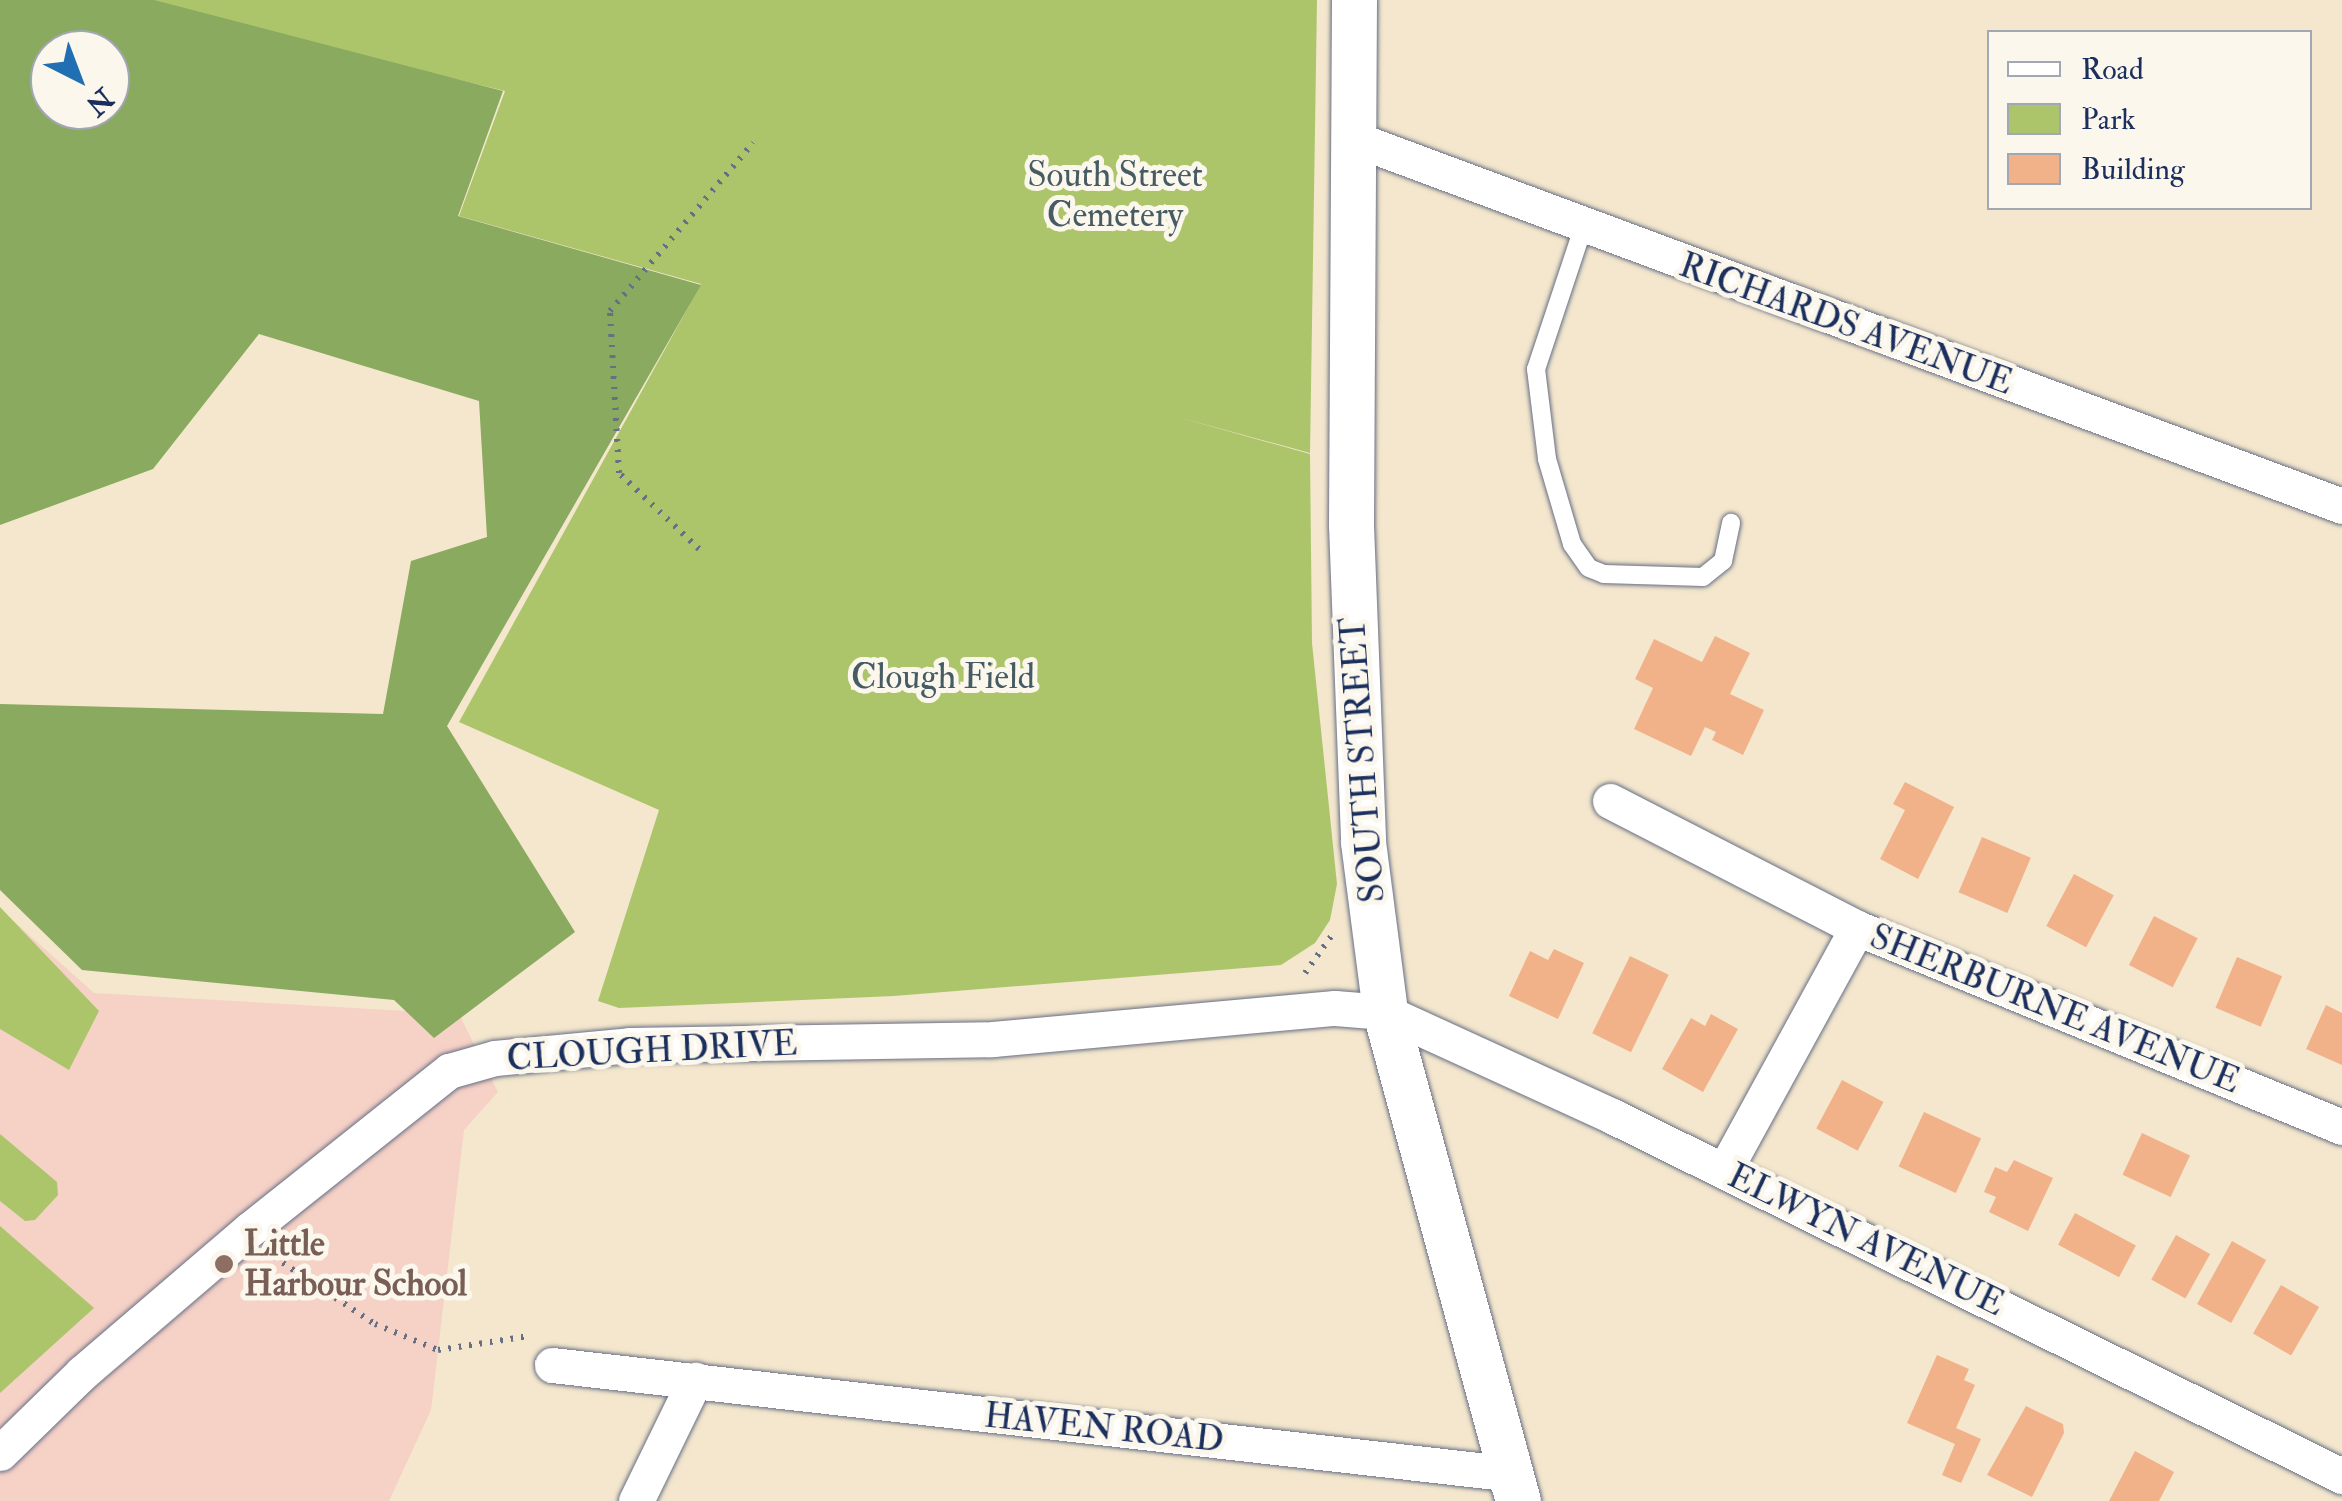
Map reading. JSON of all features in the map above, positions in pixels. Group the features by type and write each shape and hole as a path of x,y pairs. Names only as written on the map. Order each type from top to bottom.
{"street":[{"name":"SOUTH STREET","path":"1354,0 1348,298 1357,752 1386,1012 1516,1487"},
{"name":"RICHARDS AVENUE","path":"1352,138 1583,228 2342,506"},
{"path":"1610,801 1856,928"},
{"name":"SHERBURNE AVENUE","path":"1724,1170 1856,928 2342,1127"},
{"name":"CLOUGH DRIVE","path":"0,1453 207,1265 448,1071 495,1058 629,1045 993,1039 1334,1008 1386,1012"},
{"name":"ELWYN AVENUE","path":"1386,1012 1724,1170 2342,1476"},
{"name":"HAVEN ROAD","path":"546,1350 695,1380 1516,1487"},
{"path":"636,1501 695,1380"}],"lane":[{"path":"1583,228 1536,369 1547,460 1572,544 1588,568 1604,574 1704,578 1722,561 1731,522"}],"path":[{"path":"699,549 618,473 610,311 753,144"},
{"path":"1295,981 1314,966 1332,934"},
{"path":"273,1256 375,1324 438,1350 546,1350"}],"shaded area":[{"name":"Little Harbour School","path":"0,909 94,993 459,1014 498,1092 464,1130 431,1410 389,1501 0,1501"}],"green space":[{"path":"0,0 154,0 503,91 458,216 701,285 447,726 575,932 434,1038 394,1000 82,970 0,890 0,704 383,714 411,561 487,537 479,401 259,334 153,469 0,525"},
{"name":"Clough Field","path":"132,0 1317,0 1310,453 1174,416 1310,454 1312,643 1337,884 1330,920 1315,943 1281,965 894,996 619,1008 598,1001 659,810 459,722 701,284 459,216 505,91"},
{"path":"0,907 99,1011 69,1070 0,1029"},
{"path":"0,1134 57,1182 58,1195 35,1220 25,1221 0,1201"},
{"path":"0,1226 94,1308 0,1393"}],"building":[{"path":"1715,636 1750,653 1730,694 1764,710 1743,755 1712,740 1716,732 1705,727 1691,756 1634,729 1653,688 1635,679 1654,639 1702,662"},
{"path":"1905,782 1954,807 1918,879 1880,859 1905,810 1893,804"},
{"path":"1982,837 2031,858 2007,913 1959,892"},
{"path":"2074,874 2114,895 2086,947 2046,926"},
{"path":"2154,916 2198,938 2173,987 2129,965"},
{"path":"1554,949 1584,963 1558,1019 1509,996 1530,951 1548,960"},
{"path":"1630,956 1669,975 1631,1052 1592,1033"},
{"path":"2237,957 2282,976 2261,1027 2216,1008"},
{"path":"2326,1005 2342,1013 2342,1065 2306,1049"},
{"path":"1711,1014 1738,1029 1703,1092 1662,1069 1691,1018 1705,1026"},
{"path":"1842,1080 1883,1102 1858,1151 1816,1129"},
{"path":"1924,1112 1981,1139 1956,1193 1899,1166"},
{"path":"2142,1133 2190,1155 2171,1197 2123,1175"},
{"path":"2014,1160 2053,1178 2028,1231 1989,1212 1996,1197 1984,1192 1995,1167 2007,1172"},
{"path":"2075,1213 2136,1245 2119,1277 2058,1245"},
{"path":"2176,1235 2210,1254 2185,1299 2151,1280"},
{"path":"2232,1241 2266,1260 2231,1323 2197,1304"},
{"path":"2281,1285 2319,1307 2291,1355 2253,1333"},
{"path":"1937,1355 1969,1369 1964,1380 1975,1385 1956,1428 1981,1439 1961,1483 1942,1475 1955,1444 1907,1423"},
{"path":"2026,1406 2063,1424 2064,1433 2032,1497 1987,1475"},
{"path":"2135,1451 2174,1472 2159,1501 2109,1501"}],"place":[{"name":"Little Harbour School","path":"224,1264"}],"park label":[{"name":"South Street Cemetery","path":"1115,195"}]}
